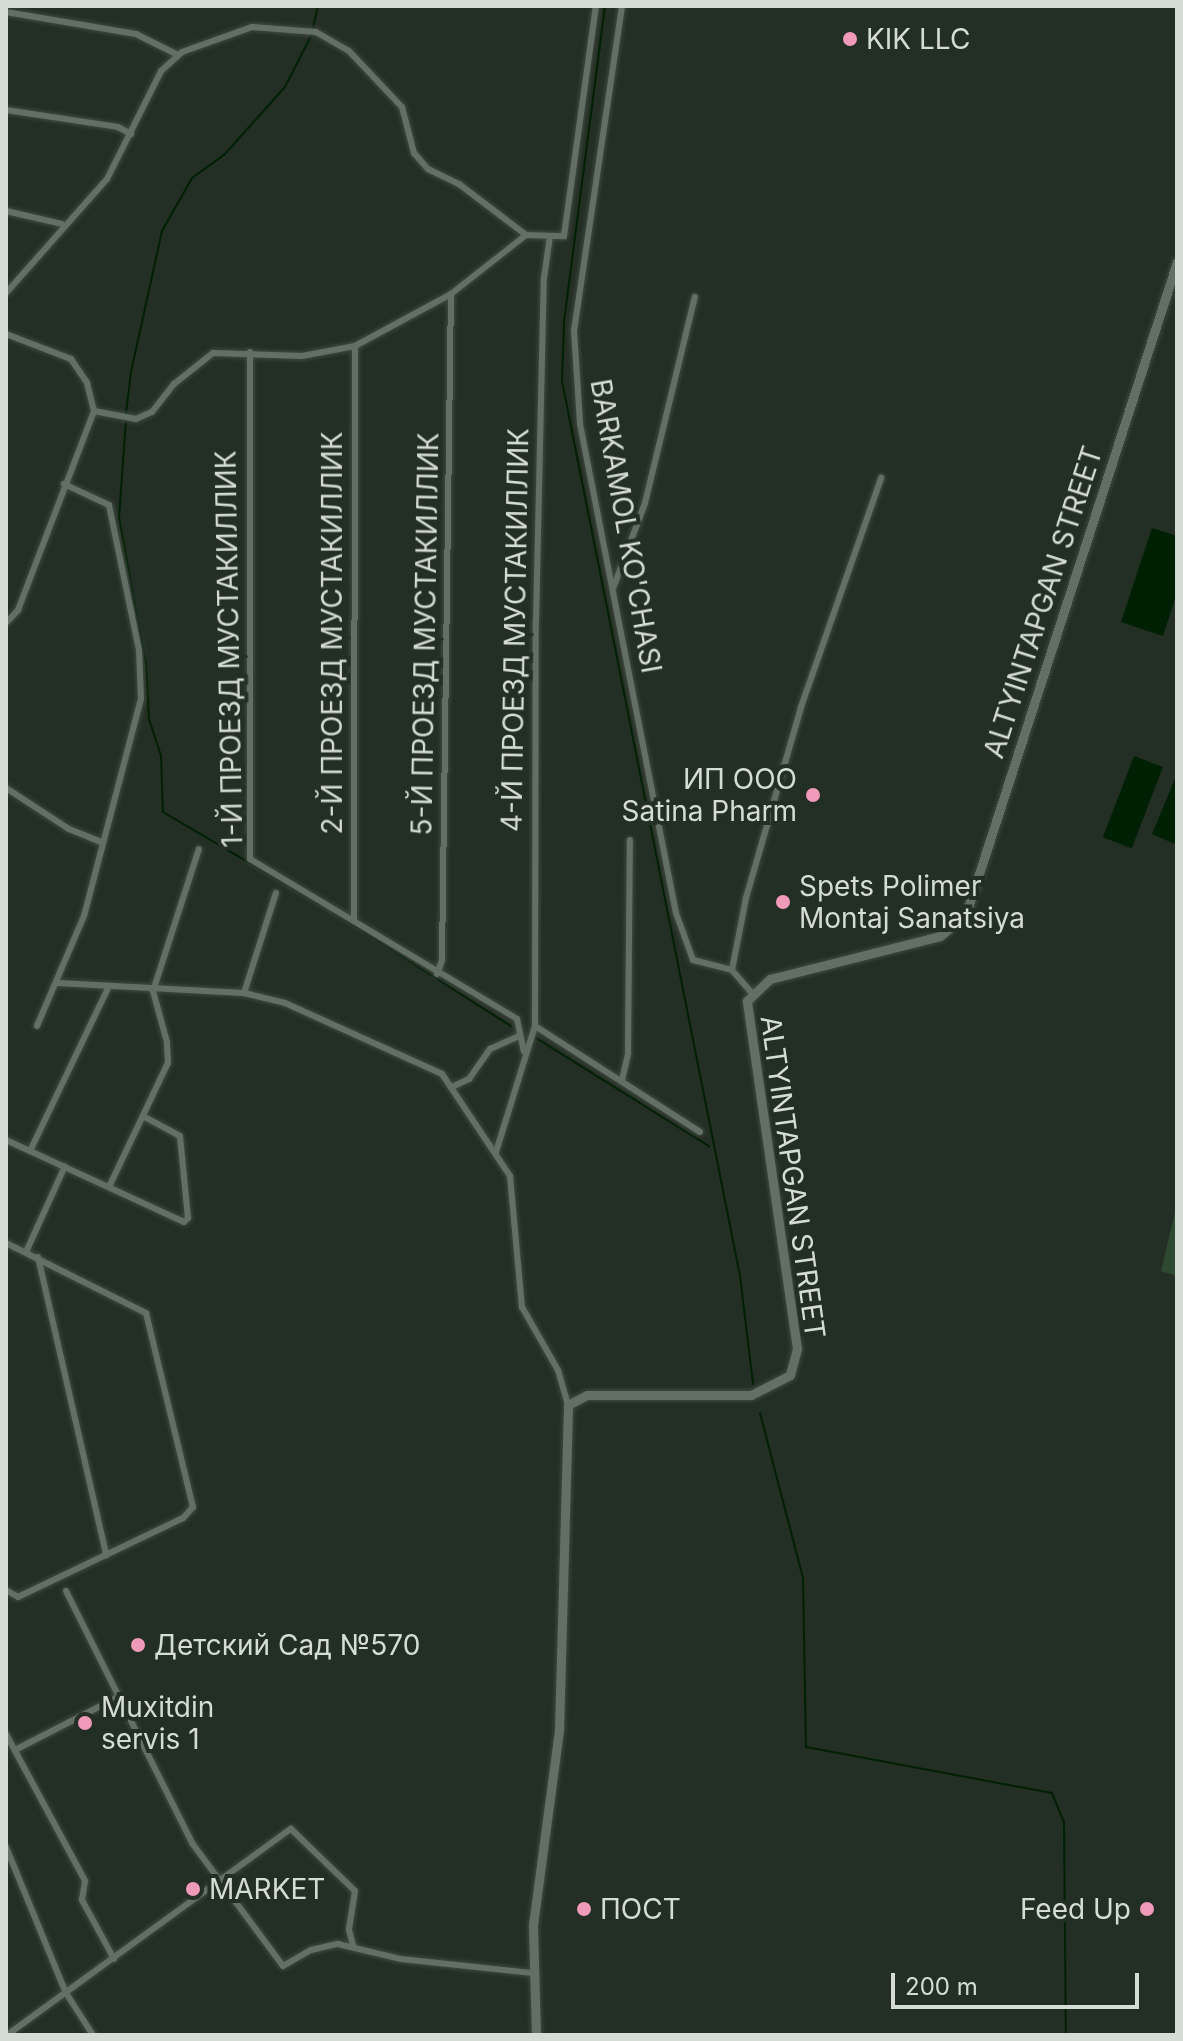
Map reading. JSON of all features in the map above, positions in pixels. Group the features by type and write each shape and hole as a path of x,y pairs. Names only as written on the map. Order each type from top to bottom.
{"street":[{"path":"6,293 62,224 107,179 131,134 150,87 178,55 236,30 312,31 349,51 402,107 406,136 428,169 459,184 526,235 564,236 596,6"},
{"name":"BARKAMOL KO'CHASI","path":"622,6 574,330 580,424 614,588 642,749 687,951 693,960 732,970"},
{"path":"6,12 136,34 178,55"},
{"path":"6,110 118,127 131,134"},
{"path":"6,211 62,224"},
{"path":"94,411 127,418 152,412 200,360 213,353 302,356 355,346 451,294 526,235"},
{"name":"4-Й ПРОЕЗД МУСТАКИЛЛИК","path":"535,1026 540,390 550,236"},
{"name":"ALTYINTAPGAN STREET","path":"568,1405 587,1395 751,1395 777,1385 796,1361 747,1008 751,992 770,979 940,936 966,914 1177,262"},
{"name":"5-Й ПРОЕЗД МУСТАКИЛЛИК","path":"437,974 442,960 451,294"},
{"path":"614,588 645,503 695,297"},
{"path":"6,334 71,359 87,383 94,411 18,610 6,623"},
{"name":"2-Й ПРОЕЗД МУСТАКИЛЛИК","path":"354,921 355,346"},
{"name":"1-Й ПРОЕЗД МУСТАКИЛЛИК","path":"250,352 250,859 437,974 517,1019"},
{"path":"751,992 732,970 746,898 801,707 881,478"},
{"path":"37,1026 58,983 84,916 101,842 134,737 142,672 109,505 64,484"},
{"path":"6,788 69,829 101,842"},
{"path":"622,1080 628,1053 630,840"},
{"path":"109,1187 169,1054 153,991 199,849"},
{"path":"244,993 276,893"},
{"path":"58,983 153,991 244,993 331,1021 428,1064 454,1086 496,1152 514,1193 526,1321 558,1370 568,1405 559,1730 533,1925 536,2035"},
{"path":"30,1151 108,988"},
{"path":"524,1051 517,1019 535,1017"},
{"path":"496,1152 524,1051 535,1026 700,1132"},
{"path":"454,1086 469,1079 490,1049 519,1036"},
{"path":"6,1140 179,1221 188,1218 180,1136 143,1116"},
{"path":"26,1252 65,1166"},
{"path":"6,1243 146,1313 193,1502 183,1518 18,1597 6,1590"},
{"path":"38,1257 106,1555"},
{"path":"66,1591 192,1843 224,1881 283,1966 326,1944 353,1945 401,1959 533,1973"},
{"path":"15,1750 118,1697"},
{"path":"6,1734 85,1881 82,1900 114,1959"},
{"path":"7,2034 295,1829 355,1891 349,1930 353,1945"},
{"path":"6,1847 66,1993 93,2035"}],"shaded area":[{"path":"1152,528 1177,536 1177,593 1163,636 1121,622"},
{"path":"1134,756 1163,767 1132,848 1103,837"},
{"path":"1177,774 1177,845 1152,834"},
{"path":"1177,1204 1177,1276 1161,1271"}],"waterway":[{"path":"313,28 318,6"},
{"path":"605,6 564,323 562,381 740,1276 753,1384"},
{"path":"126,413 131,372 162,231 192,178 224,155 285,87 312,34"},
{"path":"126,420 119,518 146,663 149,719 161,756 163,812 321,905"},
{"path":"334,913 511,1026"},
{"path":"536,1038 709,1146"},
{"path":"760,1413 803,1578 806,1747 1052,1793 1064,1822 1066,2035"}],"place":[{"name":"KIK LLC","path":"850,39"},
{"name":"ИП ООО Satina Pharm","path":"813,795"},
{"name":"Spets Polimer Montaj Sanatsiya","path":"783,902"},
{"name":"Детский Сад №570","path":"138,1645"},
{"name":"Muxitdin servis 1","path":"85,1723"},
{"name":"MARKET","path":"193,1889"},
{"name":"ПОСТ","path":"584,1909"},
{"name":"Feed Up","path":"1147,1909"}]}
